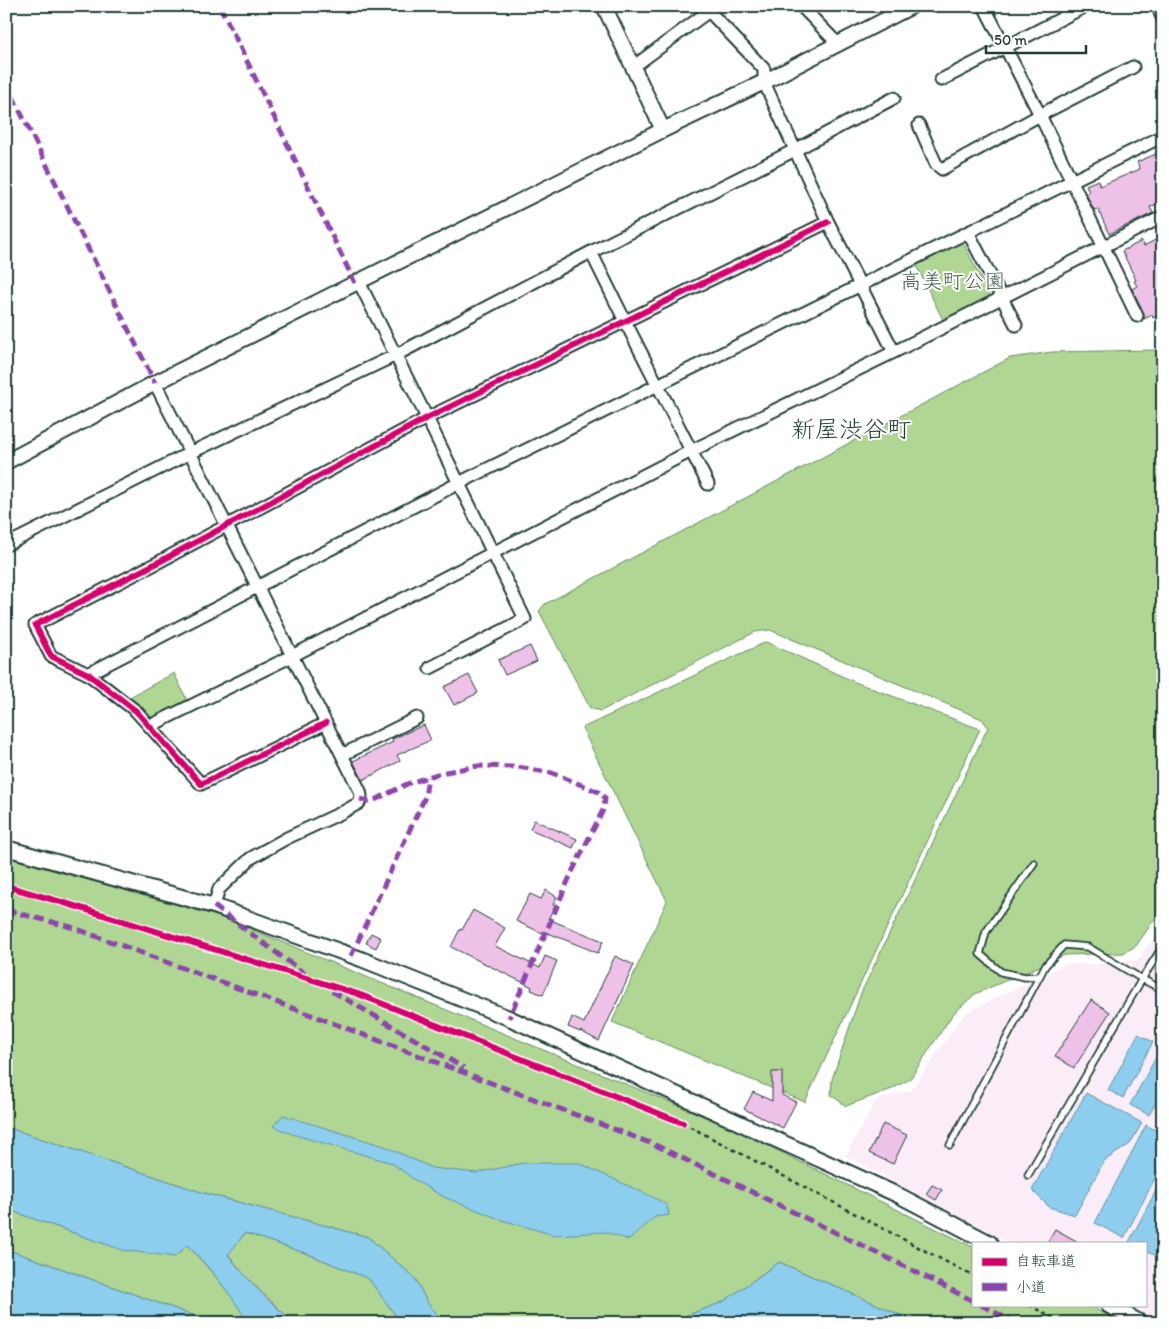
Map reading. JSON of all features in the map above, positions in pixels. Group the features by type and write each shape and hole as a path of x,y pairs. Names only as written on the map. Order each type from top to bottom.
{"street":[{"path":"605,6 663,130"},
{"path":"801,6 838,44"},
{"path":"6,462 155,383 663,130 764,82 912,6"},
{"path":"984,6 1040,115 1137,316"},
{"path":"941,80 1086,6"},
{"path":"1157,6 1163,18"},
{"path":"633,67 706,9 764,69 764,82 828,222 894,352"},
{"path":"919,125 936,164 942,169 1040,115 1134,67"},
{"path":"6,545 190,453 396,356 592,252 894,98"},
{"path":"88,674 459,483 1163,136"},
{"path":"150,726 292,656 690,451 1163,218"},
{"path":"326,723 202,784 136,711 88,674 52,656 35,625 227,526 427,418 828,222"},
{"path":"968,232 1016,325"},
{"path":"592,252 657,386 708,484"},
{"path":"359,282 525,619 430,668"},
{"path":"155,383 361,796 359,803 251,858 219,888 214,906"},
{"path":"342,755 417,718"},
{"path":"6,848 214,906 361,960 509,1018 900,1196 988,1242"},
{"path":"1110,1306 1142,1323"}],"lane":[{"path":"1034,863 986,932 980,954 1001,972 1025,977 1040,976"},
{"path":"950,1145 1045,966 1064,945 1088,947 1142,980 1163,990"},
{"path":"1028,1175 1163,946"}],"path":[{"path":"673,1119 972,1275"},
{"path":"1031,1306 1062,1323"}],"shaded area":[{"path":"1163,923 1163,1323 1129,1306 1146,1306 1146,1242 1007,1242 846,1156 876,1100 911,1090 965,1013 1065,964 1100,964 1138,960"}],"green space":[{"name":"高美町公園","path":"963,242 990,297 943,320 916,265"},
{"path":"1154,350 1163,358 1163,907 1136,946 1123,953 1065,955 975,994 952,1015 910,1079 892,1089 846,1106 831,1095 832,1079 861,993 988,727 982,719 770,630 755,632 601,711 590,708 539,611 545,604 1010,358 1052,352"},
{"path":"766,642 855,682 980,729 805,1102 612,1022 667,901 582,728"},
{"path":"174,673 187,700 150,719 128,698"},
{"path":"6,857 224,918 730,1127 972,1247 972,1306 1091,1306 1121,1323 919,1323 779,1262 723,1302 666,1323 444,1323 427,1302 415,1278 368,1237 204,1193 6,1127"},
{"path":"6,1209 122,1250 186,1244 218,1280 246,1318 226,1323 215,1323 6,1249"},
{"path":"245,1233 308,1254 369,1279 401,1323 296,1323 246,1277 228,1254"}],"water":[{"path":"1138,1034 1153,1042 1123,1098 1108,1090"},
{"path":"1161,1048 1163,1049 1163,1091 1149,1115 1130,1105"},
{"path":"1086,1093 1142,1123 1130,1144 1104,1161 1075,1215 1049,1207 1032,1190"},
{"path":"283,1115 384,1146 432,1168 477,1173 523,1163 579,1163 657,1199 667,1205 669,1215 655,1217 629,1240 605,1232 554,1235 502,1220 444,1197 416,1181 392,1163 292,1134 273,1126"},
{"path":"1146,1125 1163,1134 1163,1163 1124,1238 1095,1223"},
{"path":"6,1127 204,1193 368,1237 415,1278 427,1302 444,1323 401,1323 369,1279 308,1254 245,1233 228,1255 243,1274 277,1308 296,1323 226,1323 245,1318 218,1280 187,1245 175,1257 122,1250 6,1209"},
{"path":"1163,1177 1163,1248 1158,1257 1146,1251 1146,1242 1129,1242"},
{"path":"6,1249 215,1323 6,1323"},
{"path":"779,1262 919,1323 666,1323 723,1302"}],"building":[{"path":"1163,151 1163,201 1150,207 1153,213 1109,234 1098,209 1094,210 1086,194 1089,192 1086,185 1098,180 1100,186 1140,169 1137,162"},
{"path":"1159,238 1163,245 1163,313 1153,318 1152,315 1144,319 1144,313 1132,289 1137,286 1134,281 1136,280 1122,251 1142,241 1144,246"},
{"path":"530,646 537,661 505,675 498,660"},
{"path":"469,675 478,693 454,705 444,687"},
{"path":"424,725 431,740 397,755 400,761 363,780 353,761 393,742 392,739"},
{"path":"534,820 577,839 573,848 530,829"},
{"path":"546,890 557,897 553,905 555,906 548,919 603,941 598,953 543,931 542,933 516,921 530,894 541,899"},
{"path":"473,910 505,928 495,946 540,968 545,956 557,961 543,995 531,990 532,987 451,947"},
{"path":"371,933 381,938 376,948 366,943"},
{"path":"615,956 634,965 599,1041 568,1027 572,1017 584,1023"},
{"path":"1091,1000 1110,1012 1074,1068 1055,1056"},
{"path":"772,1072 782,1072 782,1095 796,1102 783,1128 744,1109 753,1092 772,1101"},
{"path":"883,1124 907,1135 893,1164 869,1153"},
{"path":"932,1185 942,1190 936,1200 926,1194"},
{"path":"1055,1229 1078,1242 1048,1242"}],"marked path":[{"path":"220,6 355,283"},
{"path":"6,83 155,383"},
{"path":"360,799 368,801 377,799 407,784 440,773 478,766 518,767 552,773 599,792 605,798 604,808 571,874 509,1018"},
{"path":"351,956 425,797 428,777"},
{"path":"214,906 305,974"},
{"path":"6,910 71,927 314,1016 653,1144 972,1300"},
{"path":"332,991 464,1068"},
{"path":"983,1306 1016,1323"}],"cycle path":[{"path":"326,723 201,784 136,711 88,674 51,656 35,625 155,564 427,418 828,222"},
{"path":"6,886 358,994 683,1123"}],"district":[{"name":"新屋渋谷町","path":"851,429"}]}
